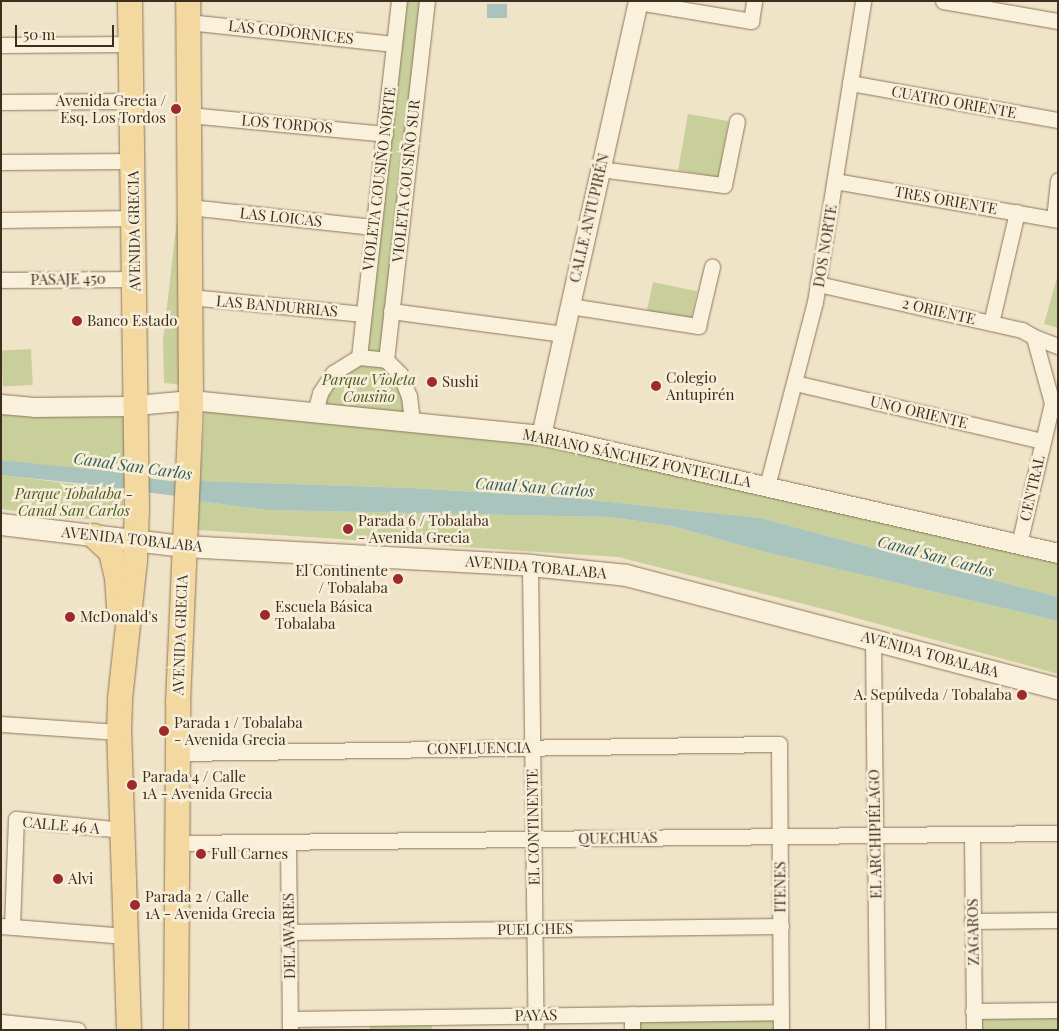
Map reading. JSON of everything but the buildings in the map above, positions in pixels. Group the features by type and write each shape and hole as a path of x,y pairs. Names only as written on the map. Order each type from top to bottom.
{"main road":[{"name":"AVENIDA GRECIA","path":"129,1030 119,732 120,699 136,541 138,446 130,1"},
{"name":"AVENIDA GRECIA","path":"176,1030 178,753 184,546 191,400 188,12"},
{"name":"AVENIDA TOBALABA","path":"1,524 184,546 530,565 626,575 1058,688"},
{"path":"94,536 111,552 117,578 120,622 120,699"}],"street":[{"name":"VIOLETA COUSIÑO NORTE","path":"359,357 399,1"},
{"name":"VIOLETA COUSIÑO SUR","path":"386,360 427,1"},
{"path":"638,2 750,21 754,1"},
{"name":"DOS NORTE","path":"767,486 795,383 818,284 863,1"},
{"path":"943,1 1058,21"},
{"name":"CALLE ANTUPIRÉN","path":"540,435 638,2"},
{"name":"LAS CODORNICES","path":"188,12 394,44"},
{"path":"1,45 131,44"},
{"name":"CUATRO ORIENTE","path":"850,83 1058,120"},
{"path":"1,102 132,101"},
{"name":"LOS TORDOS","path":"189,115 384,134"},
{"path":"600,169 724,185 737,120"},
{"path":"1,162 133,161"},
{"path":"1056,219 1058,180"},
{"name":"TRES ORIENTE","path":"835,181 1056,219"},
{"name":"LAS LOICAS","path":"189,207 373,227"},
{"path":"991,322 1017,212"},
{"path":"1,220 133,218"},
{"path":"570,306 698,326 712,267"},
{"name":"PASAJE 450","path":"1,280 134,278"},
{"name":"2 ORIENTE","path":"818,284 1022,330 1034,337 1058,346"},
{"name":"LAS BANDURRIAS","path":"190,297 363,314"},
{"path":"391,311 563,334"},
{"name":"CENTRAL","path":"1019,544 1043,441 1055,400 1034,337"},
{"path":"315,412 320,393 333,373 359,357 386,360 400,374 409,396 412,422"},
{"name":"UNO ORIENTE","path":"795,383 1043,441"},
{"name":"MARIANO SÁNCHEZ FONTECILLA","path":"1,404 50,407 136,405 191,400 540,435 1058,553"},
{"name":"EL CONTINENTE","path":"530,565 536,1023"},
{"name":"EL ARCHIPIÉLAGO","path":"873,639 877,1030"},
{"path":"1,724 119,732"},
{"name":"CONFLUENCIA","path":"178,753 780,744"},
{"name":"ITENES","path":"780,744 781,1030"},
{"name":"CALLE 46 A","path":"7,927 16,819 122,830"},
{"name":"QUECHUAS","path":"178,843 1058,833"},
{"name":"ZAGAROS","path":"972,834 974,1030"},
{"name":"DELAWARES","path":"288,842 290,1024"},
{"path":"972,921 1058,920"},
{"name":"PUELCHES","path":"289,932 780,926"},
{"path":"7,927 126,936"},
{"path":"973,1011 1058,1010"},
{"name":"PAYAS","path":"290,1024 536,1023 632,1014 781,1012"},
{"path":"632,1014 632,1030"},
{"path":"7,1025 78,1030"}],"green space":[{"path":"176,1 183,1 183,385 164,383 163,340 179,203"},
{"name":"Parque Violeta Cousiño","path":"401,1 426,1 381,364 394,376 403,398 404,416 320,408 336,378 361,363"},
{"path":"688,114 728,121 718,177 678,170"},
{"path":"1058,274 1058,328 1044,324"},
{"path":"653,282 697,291 691,322 647,312"},
{"path":"31,349 33,385 3,387 1,351"},
{"path":"205,408 411,428 539,445 759,491 1058,562 1058,597 760,518 572,498 412,488 200,481"},
{"path":"1,413 33,416 124,417 127,445 124,474 1,460"},
{"name":"Parque Tobalaba - Canal San Carlos","path":"1,475 123,490 123,519 70,519 1,509"},
{"path":"198,501 267,510 610,517 672,526 765,552 1058,621 1058,674 835,612 618,557 198,530"},
{"path":"978,1013 1058,1013 1058,1030 978,1030"},
{"path":"774,1018 774,1030 637,1030 637,1021"},
{"path":"432,1024 432,1030 370,1030 370,1026"}],"water":[{"path":"487,4 507,4 507,18 487,18"},
{"path":"1,460 124,473 123,488 1,475"},
{"path":"200,481 412,488 572,498 760,518 1058,597 1058,621 765,552 672,526 610,517 267,510 198,501"}],"waterway":[{"name":"Canal San Carlos","path":"105,480 193,491"}],"place":[{"name":"Avenida Grecia / Esq. Los Tordos","path":"176,109"},
{"name":"Banco Estado","path":"77,321"},
{"name":"Sushi","path":"432,382"},
{"name":"Colegio Antupirén","path":"656,386"},
{"name":"Parada 6 / Tobalaba - Avenida Grecia","path":"348,529"},
{"name":"El Continente / Tobalaba","path":"398,579"},
{"name":"Escuela Básica Tobalaba","path":"265,615"},
{"name":"McDonald's","path":"70,617"},
{"name":"A. Sepúlveda / Tobalaba","path":"1022,695"},
{"name":"Parada 1 / Tobalaba - Avenida Grecia","path":"164,731"},
{"name":"Parada 4 / Calle 1A - Avenida Grecia","path":"132,785"},
{"name":"Full Carnes","path":"201,854"},
{"name":"Alvi","path":"58,879"},
{"name":"Parada 2 / Calle 1A - Avenida Grecia","path":"135,905"}]}
